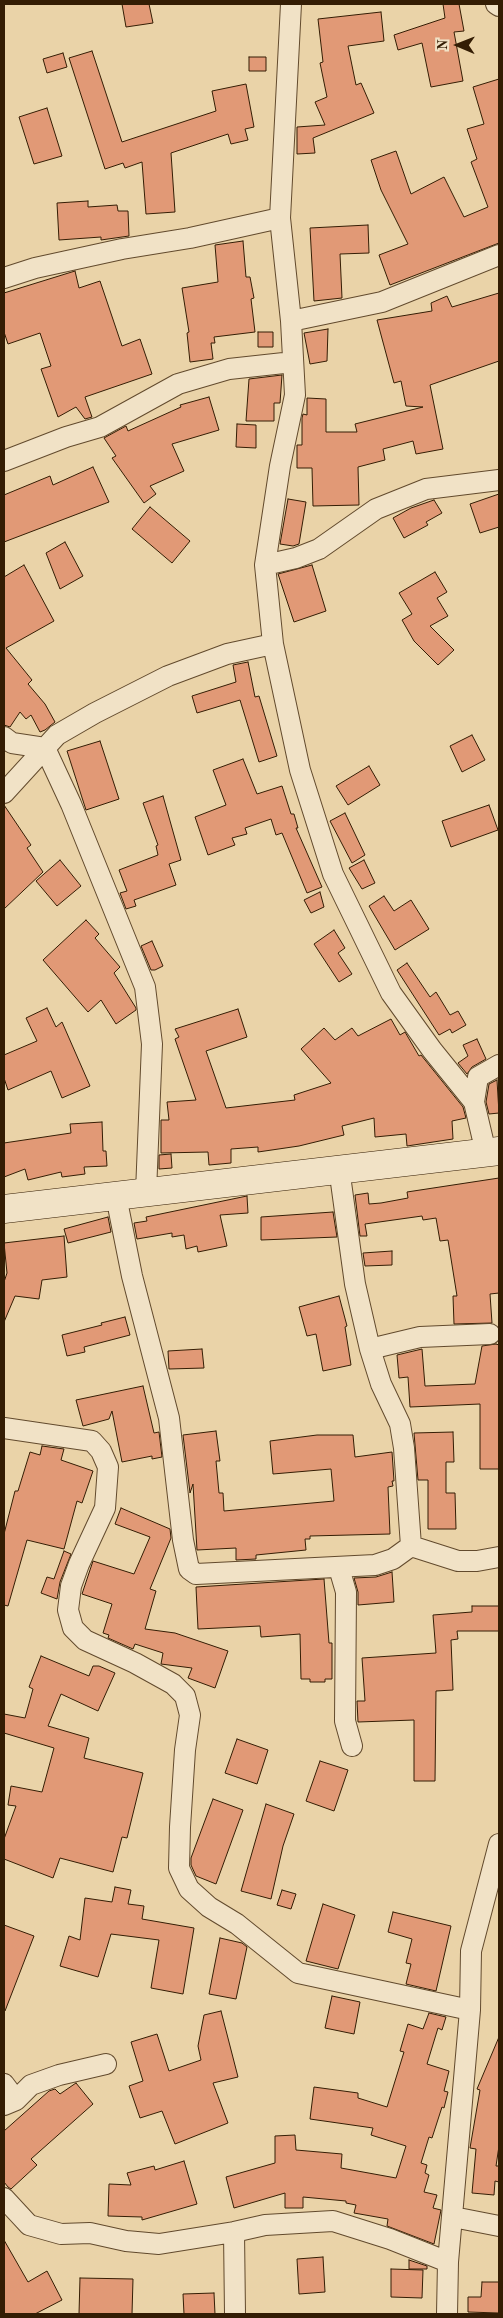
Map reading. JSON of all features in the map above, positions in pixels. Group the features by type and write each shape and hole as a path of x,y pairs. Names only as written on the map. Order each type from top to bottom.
{"main road":[{"path":"4,1209 339,1168 493,1152"}],"street":[{"path":"291,4 280,218 291,321 295,395 280,466 266,565 273,644 300,770 333,874 390,993 432,1050 474,1102 493,1152"},
{"path":"4,278 45,266 122,249 190,238 280,218"},
{"path":"291,321 382,302 499,255"},
{"path":"4,461 66,437 100,427 178,384 229,369 293,362"},
{"path":"266,565 296,558 319,549 376,509 426,489 499,480"},
{"path":"4,793 57,735 168,676 227,654 273,644"},
{"path":"4,737 12,743 45,748"},
{"path":"45,748 71,804 144,986 152,1044 146,1192"},
{"path":"474,1102 478,1077 499,1065"},
{"path":"339,1168 355,1284 370,1349 381,1384 400,1424 404,1448 411,1546"},
{"path":"116,1196 132,1276 169,1418 183,1540 189,1569 196,1574 375,1565 393,1559 411,1546"},
{"path":"370,1349 420,1336 490,1334"},
{"path":"4,1428 92,1441 101,1451 108,1467 105,1508 71,1586 68,1610 73,1628 85,1640 174,1684 185,1696 190,1715 180,1818 180,1868 189,1889 209,1907 237,1924 298,1973 470,2010"},
{"path":"411,1546 458,1561 477,1561 499,1557"},
{"path":"339,1568 346,1592 345,1721 352,1746"},
{"path":"447,2314 448,2262 470,2010 471,1951 498,1855"},
{"path":"4,2084 7,2086 10,2102 31,2085 59,2075 106,2064"},
{"path":"4,2198 30,2225 61,2234 90,2233 126,2241 159,2244 265,2225 333,2221 390,2239 448,2262"},
{"path":"452,2217 499,2226"},
{"path":"234,2232 235,2314"}],"building":[{"path":"122,4 149,4 153,23 126,27"},
{"path":"443,4 459,4 464,31 454,32 463,81 431,87 422,43 398,50 394,35 445,18"},
{"path":"381,12 384,41 348,46 356,85 361,83 374,113 313,138 315,153 297,154 297,127 325,125 315,102 327,97 320,63 323,62 318,19"},
{"path":"92,51 122,142 216,111 212,91 246,84 254,127 245,129 248,140 231,144 228,134 171,153 175,212 146,214 142,162 125,168 123,163 105,169 69,58"},
{"path":"63,53 67,67 47,73 43,59"},
{"path":"249,57 266,57 266,71 249,71"},
{"path":"499,79 499,243 390,285 379,255 408,244 381,190 371,160 396,151 411,194 444,177 464,217 488,207 471,162 477,159 467,129 484,124 473,87"},
{"path":"47,108 62,156 34,164 19,117"},
{"path":"88,201 88,207 117,205 118,211 128,211 129,236 101,240 101,237 59,240 57,203"},
{"path":"368,225 369,253 340,254 342,298 314,301 310,228"},
{"path":"243,241 246,277 250,277 254,298 251,299 255,332 214,337 215,343 211,343 213,359 190,362 187,333 189,332 182,288 218,282 215,245"},
{"path":"75,271 79,288 100,281 122,346 140,339 152,374 85,397 92,417 85,419 76,407 58,417 41,369 51,366 40,333 8,344 4,332 4,293"},
{"path":"499,293 499,361 430,385 443,449 416,454 413,441 383,449 385,460 358,467 359,505 313,506 312,468 297,468 297,445 302,445 302,418 303,414 307,415 307,398 326,399 326,432 357,432 355,424 423,407 406,406 401,381 394,383 377,320 432,311 431,303 447,296 452,307"},
{"path":"328,329 327,361 310,364 304,333"},
{"path":"258,332 273,332 273,347 258,347"},
{"path":"282,375 280,403 274,403 274,421 246,421 249,379"},
{"path":"209,397 219,430 172,444 184,471 150,486 156,494 144,503 112,458 116,456 104,438 126,426 128,431 181,407 180,405"},
{"path":"237,424 256,425 256,448 236,447"},
{"path":"93,467 109,502 4,542 4,495 50,476 53,485"},
{"path":"499,494 499,527 480,533 470,504"},
{"path":"288,499 306,502 299,544 293,546 280,544"},
{"path":"434,500 442,513 426,522 428,525 404,538 393,518 411,508"},
{"path":"150,507 190,541 172,563 132,529"},
{"path":"65,542 83,576 60,589 46,553"},
{"path":"24,565 54,621 6,648 32,680 28,684 45,704 55,722 40,732 31,715 26,719 20,712 10,727 4,725 4,577"},
{"path":"312,565 326,611 294,622 278,574"},
{"path":"435,572 447,592 437,598 448,616 430,626 454,650 438,665 414,641 402,620 412,614 399,593"},
{"path":"248,662 255,697 259,696 277,756 259,762 240,700 197,713 192,696 236,682 233,665"},
{"path":"472,735 485,760 462,772 450,746"},
{"path":"100,741 119,799 86,810 67,751"},
{"path":"243,759 257,794 282,786 291,814 294,814 298,828 296,828 322,887 307,893 282,833 276,835 271,819 245,828 247,834 232,838 235,845 208,855 195,817 226,805 213,770"},
{"path":"369,766 380,785 348,805 336,786"},
{"path":"163,796 181,860 169,864 176,885 134,900 136,906 126,909 120,893 127,891 119,870 158,855 156,846 158,845 143,803"},
{"path":"4,805 31,845 27,848 43,872 4,909"},
{"path":"489,805 498,830 451,847 442,821"},
{"path":"345,813 365,855 352,863 330,821"},
{"path":"60,860 81,886 57,906 36,881"},
{"path":"364,860 375,883 362,889 349,868"},
{"path":"320,892 324,907 311,913 304,900"},
{"path":"384,896 394,911 411,900 429,929 395,950 369,906"},
{"path":"86,920 99,934 95,938 120,967 114,973 136,1008 136,1010 116,1024 101,1000 88,1012 43,960"},
{"path":"334,930 345,948 338,953 352,974 339,982 314,944"},
{"path":"152,941 163,966 155,970 151,970 141,946"},
{"path":"407,963 430,997 436,992 450,1015 458,1011 466,1025 452,1033 450,1029 439,1035 397,970"},
{"path":"47,1008 56,1027 62,1022 90,1086 62,1098 51,1071 8,1090 4,1078 4,1055 37,1041 26,1018"},
{"path":"238,1009 247,1037 206,1051 226,1108 295,1100 294,1095 331,1083 301,1049 324,1028 335,1040 352,1028 358,1036 391,1019 400,1035 405,1032 419,1056 421,1055 463,1107 466,1118 452,1121 453,1139 407,1146 406,1134 375,1137 374,1118 342,1126 344,1135 299,1146 258,1152 258,1147 231,1149 231,1163 209,1165 208,1152 161,1153 161,1120 169,1120 167,1102 196,1100 175,1039 179,1037 175,1029"},
{"path":"477,1039 486,1059 472,1067 467,1074 458,1063 468,1056 463,1045"},
{"path":"497,1080 499,1113 489,1114 486,1102 489,1084"},
{"path":"102,1122 103,1151 106,1151 107,1166 84,1167 85,1174 62,1177 61,1172 28,1180 25,1169 4,1177 4,1143 71,1133 70,1124"},
{"path":"171,1154 172,1168 159,1169 159,1155"},
{"path":"499,1178 499,1293 490,1294 492,1323 454,1324 453,1296 457,1296 448,1240 440,1241 436,1218 423,1220 422,1216 365,1224 367,1236 360,1236 355,1195 368,1193 369,1204 381,1203 408,1198 407,1192"},
{"path":"247,1196 248,1213 220,1215 227,1246 198,1252 197,1246 186,1249 184,1235 172,1237 172,1233 137,1239 134,1223 147,1221 146,1217"},
{"path":"333,1212 337,1237 261,1240 261,1217"},
{"path":"108,1217 111,1232 68,1243 64,1229"},
{"path":"64,1236 67,1277 42,1280 39,1299 15,1296 4,1322 4,1282 7,1273 4,1243"},
{"path":"392,1251 392,1265 365,1266 363,1253"},
{"path":"339,1296 347,1326 345,1327 351,1365 323,1371 316,1334 307,1336 299,1307"},
{"path":"125,1317 130,1335 84,1347 85,1352 67,1356 62,1335"},
{"path":"499,1345 499,1469 480,1469 480,1404 410,1407 408,1377 399,1378 397,1355 422,1349 425,1386 475,1384 482,1346"},
{"path":"202,1349 204,1368 169,1369 168,1351"},
{"path":"143,1386 154,1433 159,1432 162,1457 152,1459 152,1456 122,1462 112,1411 109,1419 83,1426 76,1400"},
{"path":"216,1431 220,1461 216,1461 219,1493 223,1493 224,1511 334,1501 331,1469 273,1474 270,1441 317,1435 353,1435 355,1457 392,1452 394,1481 392,1481 393,1486 388,1487 390,1534 310,1536 310,1539 305,1539 306,1550 256,1555 256,1559 236,1560 236,1548 197,1550 193,1484 190,1493 183,1435"},
{"path":"453,1432 454,1462 446,1462 446,1493 455,1493 456,1529 428,1529 428,1480 418,1480 414,1433"},
{"path":"42,1446 64,1449 61,1460 93,1471 82,1503 77,1501 64,1549 27,1540 8,1606 4,1605 4,1534 15,1491 18,1491 30,1452 40,1455"},
{"path":"121,1508 170,1529 171,1538 150,1589 156,1591 145,1629 175,1633 228,1651 215,1688 188,1678 192,1668 161,1664 163,1653 135,1644 133,1649 108,1638 109,1635 103,1633 112,1604 82,1594 93,1561 134,1574 150,1537 115,1524"},
{"path":"64,1551 71,1554 60,1582 57,1599 41,1593 47,1577 54,1579"},
{"path":"392,1572 394,1602 358,1605 358,1592 354,1578 376,1577"},
{"path":"324,1579 329,1643 332,1643 332,1679 325,1679 325,1682 310,1682 310,1679 301,1679 300,1634 261,1637 260,1626 198,1629 196,1587"},
{"path":"472,1606 499,1606 499,1631 457,1631 458,1639 451,1640 453,1690 436,1691 435,1781 414,1781 414,1720 358,1722 357,1701 365,1701 362,1658 436,1653 433,1615 472,1612"},
{"path":"41,1656 89,1676 93,1666 99,1666 115,1673 98,1711 61,1694 48,1726 89,1738 84,1758 143,1773 127,1838 122,1837 113,1872 60,1858 53,1878 4,1859 4,1839 16,1806 8,1805 11,1786 42,1792 54,1748 4,1733 4,1714 25,1718 33,1689 29,1687"},
{"path":"237,1739 268,1750 257,1784 225,1773"},
{"path":"320,1761 348,1770 334,1811 306,1801"},
{"path":"213,1799 243,1810 216,1884 196,1876 191,1865 191,1858"},
{"path":"266,1804 294,1814 283,1846 271,1899 241,1891"},
{"path":"115,1887 131,1890 128,1904 144,1906 142,1919 194,1928 183,1994 151,1988 159,1940 111,1934 98,1977 60,1966 69,1936 80,1940 85,1898 112,1902"},
{"path":"282,1890 296,1894 291,1909 277,1905"},
{"path":"323,1904 355,1915 338,1969 306,1961"},
{"path":"393,1912 451,1926 436,1991 406,1984 411,1964 406,1963 412,1939 388,1932"},
{"path":"4,1925 34,1936 5,2011 4,2011"},
{"path":"220,1938 242,1943 247,1947 236,1999 209,1994"},
{"path":"332,1996 360,2002 354,2034 325,2028"},
{"path":"221,2011 238,2077 213,2083 228,2123 175,2144 162,2111 140,2118 129,2086 143,2081 131,2042 157,2034 169,2071 201,2060 198,2046 204,2015"},
{"path":"429,2013 446,2017 442,2030 438,2028 427,2064 449,2071 444,2091 448,2092 444,2108 442,2107 432,2138 429,2137 421,2163 427,2165 425,2173 429,2175 424,2192 437,2195 433,2208 441,2210 434,2244 387,2226 388,2219 354,2213 356,2205 346,2203 346,2201 303,2197 303,2208 285,2208 285,2193 234,2208 226,2177 275,2163 275,2136 295,2135 296,2150 342,2154 341,2168 396,2178 406,2146 371,2135 373,2128 310,2119 314,2087 358,2093 358,2098 387,2107 404,2052 400,2051 408,2024 423,2029"},
{"path":"499,2037 499,2146 496,2166 499,2166 499,2182 495,2181 494,2195 472,2193 476,2149 470,2148 480,2090 477,2089"},
{"path":"76,2083 93,2104 31,2159 37,2165 11,2189 4,2182 4,2131 49,2091 55,2089 60,2094"},
{"path":"184,2161 197,2204 142,2220 142,2217 108,2216 109,2184 131,2185 127,2173 154,2166 155,2170"},
{"path":"4,2240 28,2282 47,2271 62,2300 35,2314 4,2314"},
{"path":"323,2257 325,2292 299,2294 297,2259"},
{"path":"409,2260 427,2266 427,2269 409,2269"},
{"path":"391,2269 423,2270 422,2298 391,2297"},
{"path":"80,2278 133,2279 132,2314 79,2314"},
{"path":"482,2282 499,2282 499,2313 468,2312 468,2297 481,2297"},
{"path":"214,2293 215,2314 184,2314 183,2294"}]}
